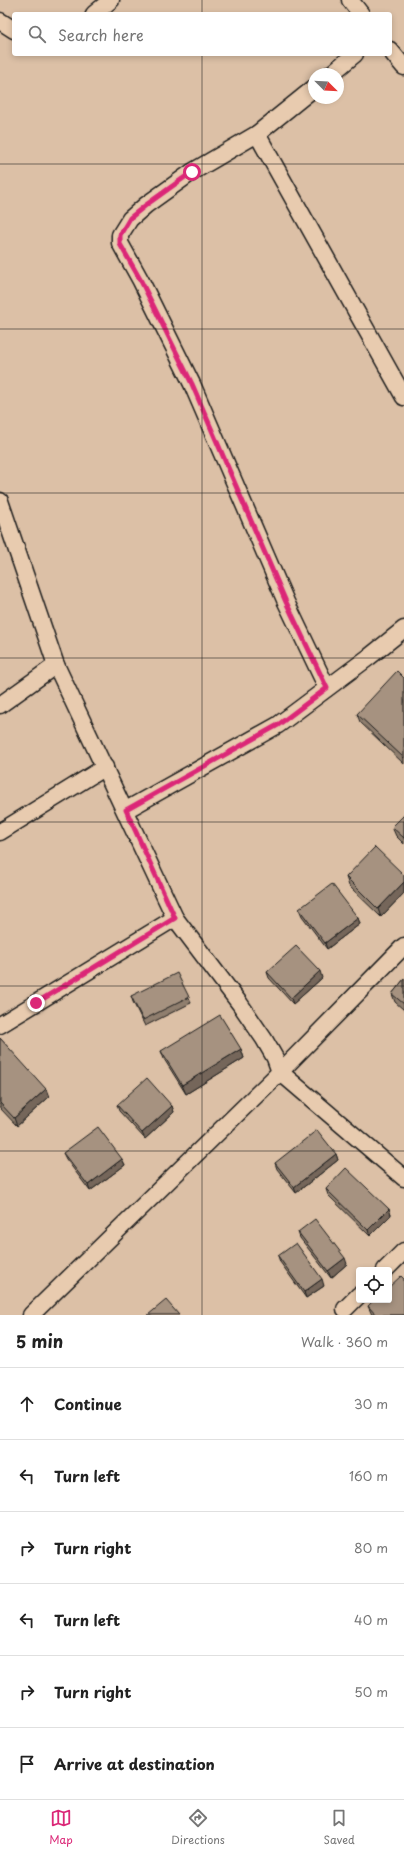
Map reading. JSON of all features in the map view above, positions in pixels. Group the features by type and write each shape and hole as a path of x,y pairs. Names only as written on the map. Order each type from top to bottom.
{"street":[{"path":"96,12 111,0"},
{"path":"350,0 359,12"},
{"path":"0,21 12,29"},
{"path":"392,52 404,67"},
{"path":"338,68 353,56"},
{"path":"308,93 257,134 192,172 146,205 130,218 123,227 120,235 120,244 141,281 192,384 286,602 327,688"},
{"path":"257,134 404,397"},
{"path":"0,501 56,665 126,810 175,918 240,1004 271,1051 280,1072 404,1178"},
{"path":"126,810 278,725 404,629"},
{"path":"0,705 56,665"},
{"path":"0,832 105,767"},
{"path":"0,1025 175,918"},
{"path":"31,1315 280,1072 404,946"},
{"path":"388,1267 404,1251"},
{"path":"345,1309 356,1298"}],"building":[{"path":"397,671 404,678 404,758 357,714"},
{"path":"404,815 404,838 392,827"},
{"path":"375,847 404,875 404,882 378,909 346,877"},
{"path":"332,884 358,918 325,943 299,909"},
{"path":"296,946 320,971 291,998 267,972"},
{"path":"177,973 189,997 143,1020 131,996"},
{"path":"404,979 404,1004 392,994"},
{"path":"220,1015 241,1049 182,1085 161,1051"},
{"path":"0,1038 46,1089 14,1118 0,1103"},
{"path":"147,1078 172,1106 142,1133 117,1105"},
{"path":"98,1127 122,1159 88,1185 63,1153"},
{"path":"317,1130 336,1154 294,1187 275,1163"},
{"path":"346,1168 389,1209 368,1230 326,1189"},
{"path":"315,1219 345,1258 328,1271 298,1232"},
{"path":"296,1243 322,1279 304,1292 278,1256"},
{"path":"401,1276 404,1279 404,1315 376,1315 368,1306 371,1303 392,1303 392,1284"},
{"path":"166,1300 179,1315 148,1315"}],"route":[{"path":"36,1003 175,918 126,810 278,725 327,688 286,602 192,384 141,281 120,244 120,235 123,227 130,218 192,172"}]}
